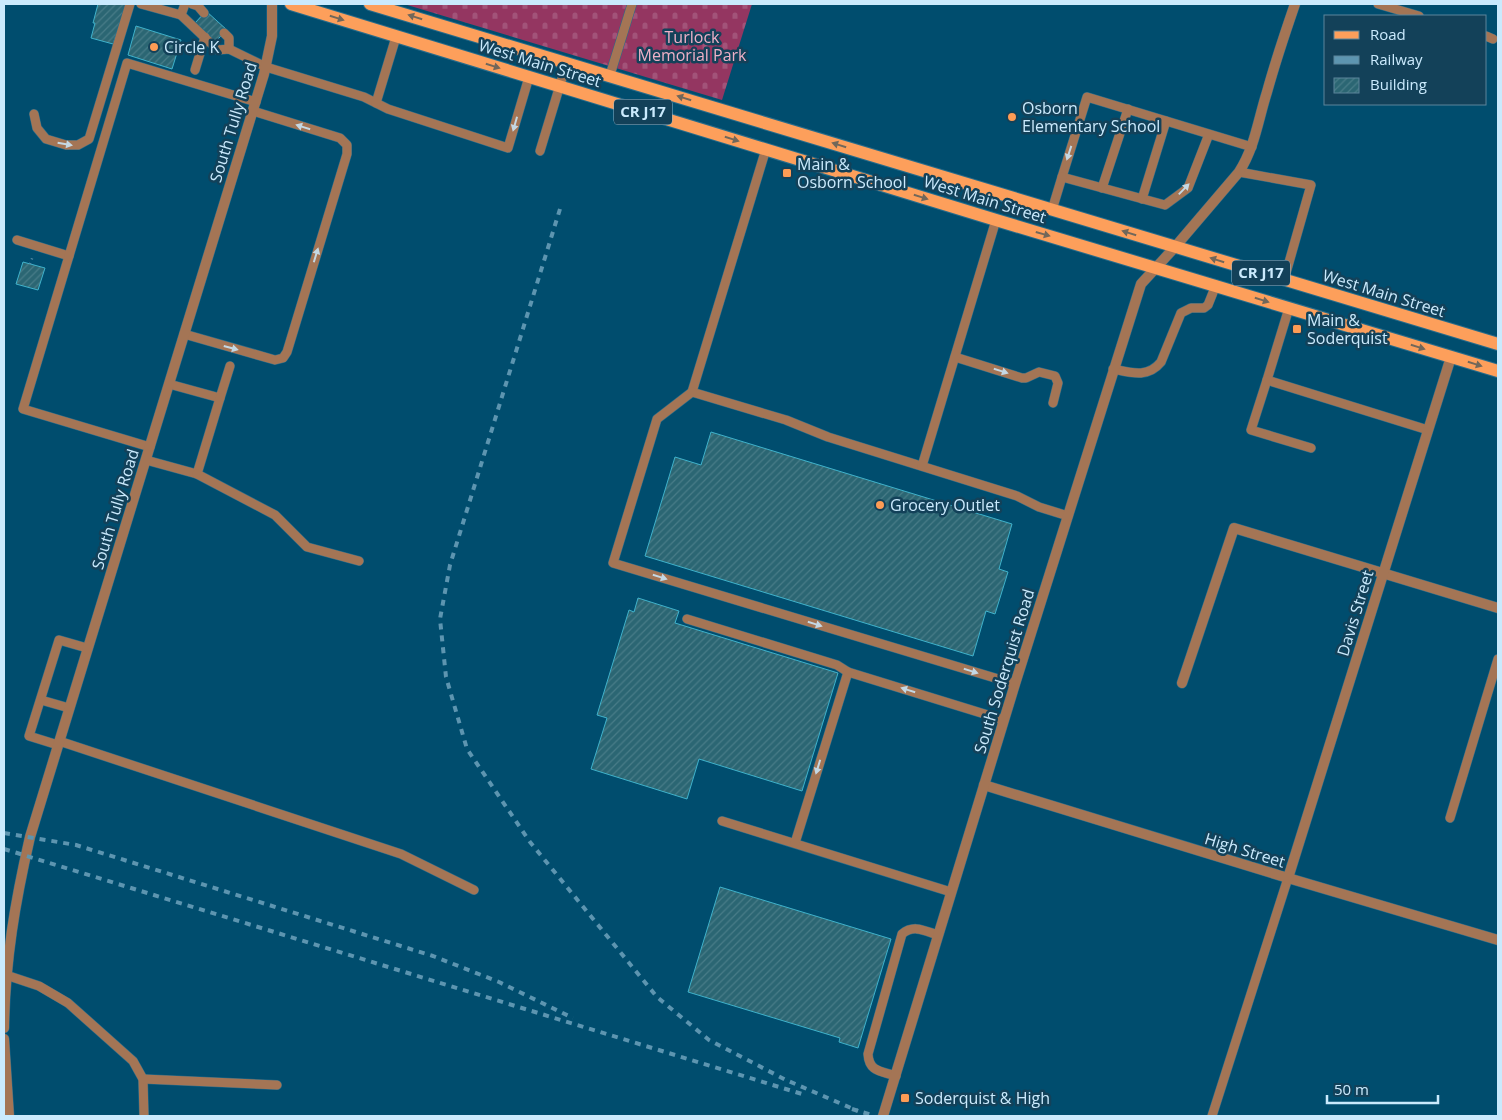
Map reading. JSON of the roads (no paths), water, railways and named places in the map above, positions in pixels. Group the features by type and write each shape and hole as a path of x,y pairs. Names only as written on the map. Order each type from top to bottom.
{"main road":[{"name":"West Main Street","path":"291,4 996,220 1498,371"},
{"name":"West Main Street","path":"370,4 1498,343"}],"street":[{"name":"South Tully Road","path":"4,1028 6,975 20,877 30,837 255,107 272,36 272,4"},
{"name":"South Soderquist Road","path":"883,1116 1015,684 1141,284 1239,172 1252,147 1266,93 1295,4"},
{"name":"Davis Street","path":"1288,878 1451,357"},
{"path":"1182,683 1234,528 1498,608"},
{"name":"High Street","path":"984,786 1498,940"},
{"path":"4,1039 9,1116"}],"lane":[{"path":"34,114 37,128 46,139 66,145 78,145 89,139 130,4"},
{"path":"142,4 181,15 218,50 229,49 266,67 364,97 388,109 508,148 529,77"},
{"path":"181,15 185,4"},
{"path":"192,4 198,6 204,13"},
{"path":"610,75 632,4"},
{"path":"1378,4 1416,15"},
{"path":"224,33 229,38 229,49"},
{"path":"376,103 396,36"},
{"path":"194,70 205,37"},
{"path":"540,151 567,62"},
{"path":"150,447 23,409 126,63 340,138 347,145 347,154 283,358 275,360 184,334"},
{"path":"1052,210 1087,97 1252,147"},
{"path":"1102,188 1128,110"},
{"path":"1142,199 1166,121"},
{"path":"1062,177 1165,205 1188,188 1209,134"},
{"path":"766,149 692,392 657,419 613,563 1015,684"},
{"path":"1239,172 1311,186 1284,280"},
{"path":"922,466 996,220"},
{"path":"17,240 69,256"},
{"path":"1113,369 1137,374 1148,373 1157,367 1161,362 1181,314 1191,308 1204,308 1208,306 1216,285"},
{"path":"1289,308 1251,430 1311,448"},
{"path":"955,357 1022,378 1039,372 1053,376 1058,382 1053,403"},
{"path":"196,474 230,366"},
{"path":"1267,380 1428,430"},
{"path":"169,384 220,398"},
{"path":"692,392 786,420 828,437 1016,496 1039,507 1068,516"},
{"path":"146,460 196,474 275,515 307,547 359,561"},
{"path":"687,619 837,665 848,672 1004,720"},
{"path":"87,648 59,640 29,736 58,743 401,854 474,890"},
{"path":"1450,818 1498,659"},
{"path":"795,843 848,672"},
{"path":"41,700 69,708"},
{"path":"722,821 951,892"},
{"path":"1212,1116 1288,878"},
{"path":"896,1076 872,1067 868,1062 868,1054 902,934 908,929 915,928 938,935"},
{"path":"6,975 39,986 68,1003 132,1061 143,1079 144,1116"},
{"path":"143,1079 278,1085"}],"railway":[{"path":"560,209 450,565 440,619 446,677 467,749 530,842 657,997 709,1040 786,1080 858,1111"},
{"path":"4,833 76,845 433,956 499,982 573,1018"},
{"path":"4,849 802,1094"},
{"path":"852,1109 875,1116"}],"place":[{"name":"Circle K","path":"154,47"},
{"name":"Osborn Elementary School","path":"1012,117"},
{"name":"Main & Osborn School","path":"787,173"},
{"name":"Main & Soderquist","path":"1297,329"},
{"name":"Grocery Outlet","path":"880,505"},
{"name":"Soderquist & High","path":"905,1098"}],"park label":[{"name":"Turlock Memorial Park","path":"692,46"}]}
